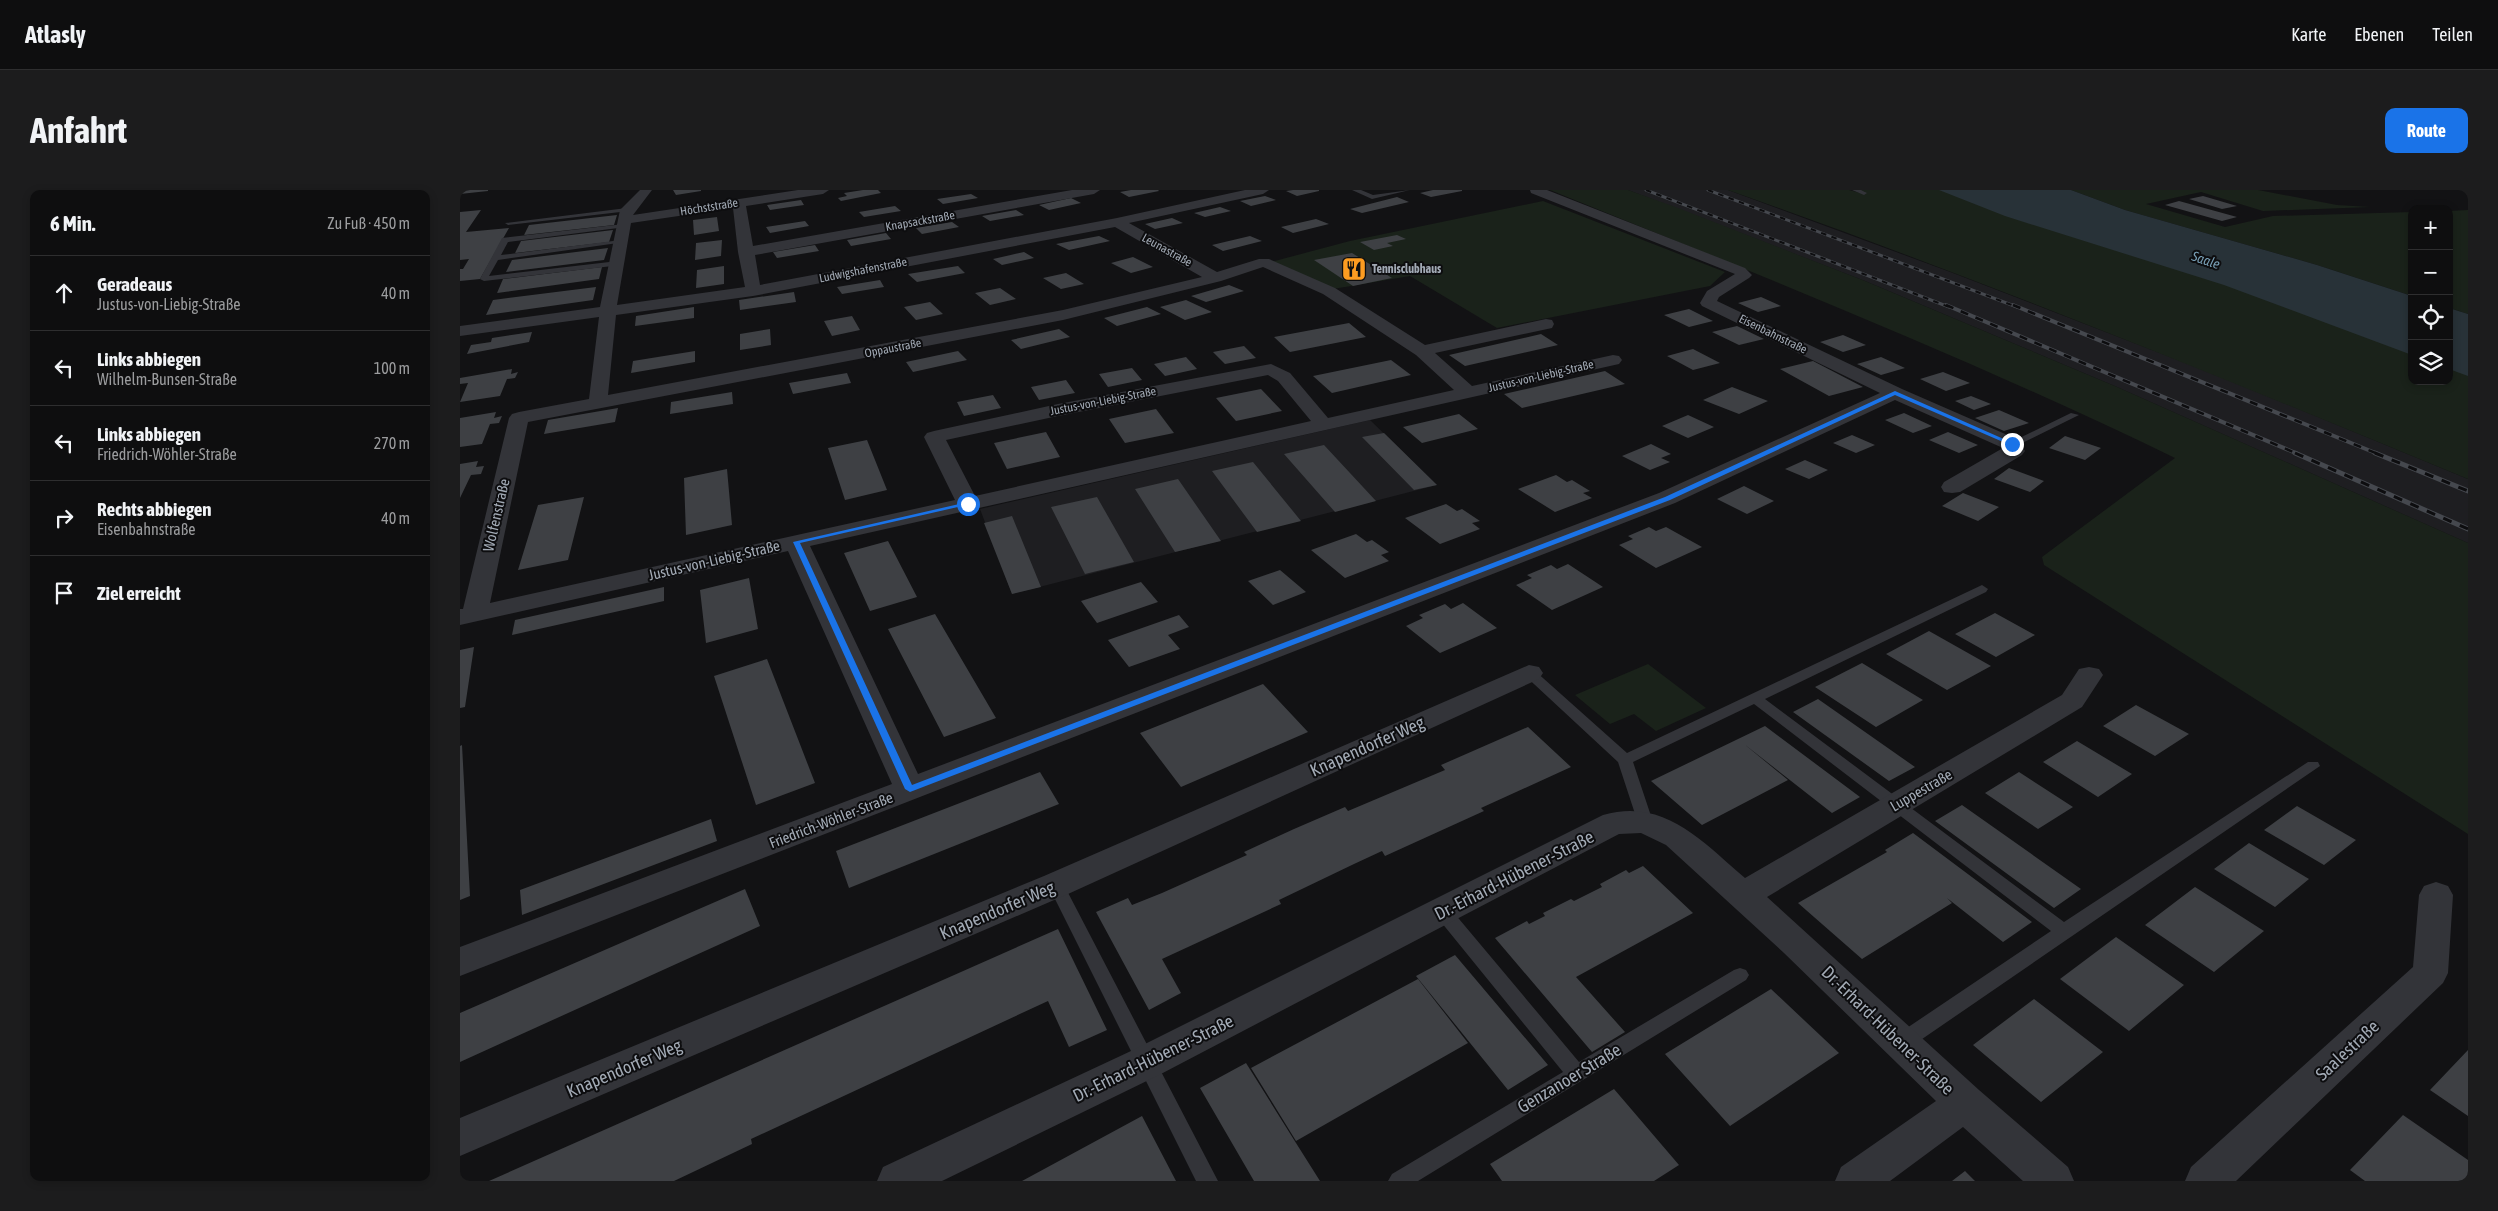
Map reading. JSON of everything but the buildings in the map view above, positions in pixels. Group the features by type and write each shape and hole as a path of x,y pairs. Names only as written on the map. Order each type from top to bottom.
{"street":[{"path":"598,402 608,310 624,225 646,190"},
{"name":"Höchststraße","path":"624,225 739,202 823,190"},
{"path":"1094,190 1109,199"},
{"name":"Knapsackstraße","path":"745,252 1094,190"},
{"name":"Ludwigshafenstraße","path":"460,331 753,291 1117,222 1263,190"},
{"name":"Eisenbahnstraße","path":"1536,190 1740,271 1744,275 1713,294 1708,303 1895,393 2012,444"},
{"path":"739,202 745,252 753,291"},
{"name":"Leunastraße","path":"1124,208 1140,217"},
{"name":"Leunastraße","path":"1117,222 1216,278"},
{"name":"Oppaustraße","path":"519,418 882,351 1062,315 1216,278 1264,262"},
{"name":"Justus-von-Liebig-Straße","path":"1264,262 1330,291 1422,351 1469,393"},
{"path":"1422,351 1546,324"},
{"name":"Justus-von-Liebig-Straße","path":"467,615 1324,426 1613,360"},
{"name":"Justus-von-Liebig-Straße","path":"968,504 934,437 1058,410 1271,369 1284,377 1324,426"},
{"name":"Friedrich-Wöhler-Straße","path":"460,962 1667,498 1895,393"},
{"name":"Wolfenstraße","path":"467,615 519,418"},
{"path":"1952,487 2015,451 2012,444"},
{"path":"796,542 910,789"},
{"name":"Knapendorfer Weg","path":"460,1137 1056,885 1529,674"},
{"name":"Luppestraße","path":"1743,895 2072,701 2090,675"},
{"name":"Dr.-Erhard-Hübener-Straße","path":"898,1181 1145,1063 1614,823 1645,822 1677,837 1743,895 1965,1103 2053,1181"},
{"name":"Saalestraße","path":"2206,1181 2430,973 2436,894"},
{"path":"1856,1181 1965,1103"}],"lane":[{"path":"1355,190 1372,197 1407,190"},
{"path":"1855,190 1864,193"},
{"path":"508,223 624,225"},
{"path":"618,263 484,279 505,240 624,225"},
{"path":"495,258 624,225"},
{"path":"2012,444 2074,415"},
{"path":"1625,760 1982,589"},
{"path":"1529,674 1625,760 1645,822"},
{"path":"1755,698 2064,931"},
{"path":"1902,1042 2064,931 2314,766"},
{"path":"1056,885 1145,1063 1207,1181"},
{"path":"1443,912 1576,1073"},
{"name":"Genzanoer Straße","path":"1399,1181 1740,975"}],"shaded area":[{"path":"1550,190 1628,190 1678,208 1865,281 2117,387 2468,543 2468,834 2044,565 2042,557 2175,458 1943,352"},
{"path":"1628,190 1728,190 1953,273 2209,372 2468,479 2468,543 2117,387 1865,281"},
{"path":"1728,190 1849,190 1860,193 1865,192 1860,190 1944,190 2239,288 2408,351 2408,385 2453,385 2453,367 2468,373 2468,479 2192,366 2007,293"},
{"path":"2071,190 2258,190 2337,205 2370,207 2263,211 2201,192 2146,204 2225,227 2273,216 2408,212 2408,295 2317,265 2125,210"},
{"path":"1543,201 1725,272 1710,286 1497,328 1410,276 1333,289 1271,262 1350,241"},
{"path":"2468,210 2468,314 2453,309 2453,211"},
{"path":"1370,420 1437,485 1012,594 980,509"},
{"path":"1648,664 1706,708 1656,731 1634,714 1610,724 1575,695"}],"water":[{"name":"Saale","path":"1939,190 2071,190 2125,210 2317,265 2408,295 2408,354 2224,285 2005,216"},
{"path":"2453,309 2468,314 2468,376 2453,370"}],"railway":[{"path":"1646,190 1949,307"},
{"path":"1708,190 2017,307"},
{"path":"1946,305 2298,454"},
{"path":"2013,305 2378,454"},
{"path":"2295,453 2468,529"},
{"path":"2375,453 2468,491"}],"place":[{"name":"Tennisclubhaus","path":"1354,269"}],"route":[{"path":"968,504 796,542 910,789 1667,498 1895,393 2012,444"}]}
